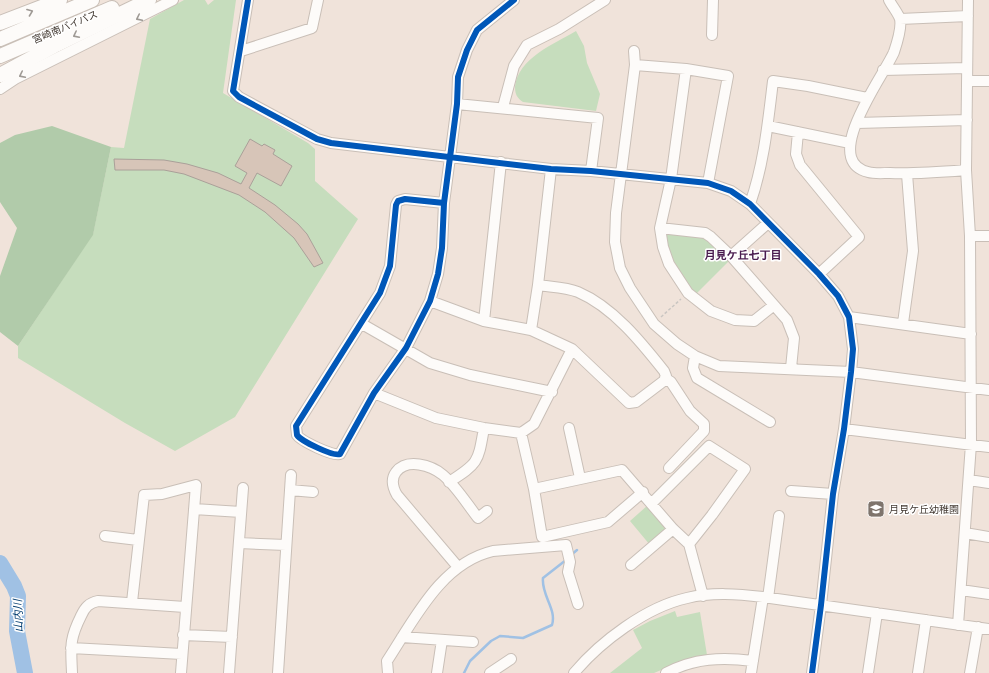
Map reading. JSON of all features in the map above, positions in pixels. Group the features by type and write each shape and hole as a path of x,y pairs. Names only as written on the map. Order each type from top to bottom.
{"highway":[{"path":"0,23 60,0"},
{"name":"宮崎南バイパス","path":"0,40 92,0"},
{"name":"宮崎南バイパス","path":"0,56 131,0"},
{"path":"0,75 75,35 149,0"}],"street":[{"path":"0,89 15,79 174,0"},
{"path":"248,0 241,51 232,88 235,93 316,139 331,143 450,158 501,162 551,169 591,171 708,183 731,191 750,204 819,274 838,296 849,317 853,349 844,429 833,494 812,673"},
{"path":"241,51 312,28 318,0"},
{"path":"444,203 405,199 398,201 396,205 388,274 380,293 362,324 296,426 297,435 301,440 338,455 374,393 406,348 430,301 438,274 442,248 444,203 458,77 467,50 478,30 514,0"},
{"path":"503,108 514,66 527,45 559,29 605,0"},
{"path":"712,35 713,0"},
{"path":"890,0 900,19 898,36 893,52 867,98 857,123 850,143 851,157 857,167 868,172 907,174 966,170"},
{"path":"958,625 971,444 970,236 966,170 968,0"},
{"path":"900,19 968,16"},
{"path":"634,51 635,65 620,175 615,242 620,268 630,288 654,324 677,344 695,356 719,366 791,368 851,372 989,390"},
{"path":"635,65 686,69 728,76 708,183"},
{"path":"883,70 968,68"},
{"path":"686,69 671,179 660,228 663,247 669,264 688,293 711,311 735,320 754,320 774,305"},
{"path":"750,204 758,181 768,126 773,81 808,86 867,98"},
{"path":"968,81 989,81"},
{"path":"456,104 598,118 591,171"},
{"path":"857,123 967,120"},
{"path":"768,126 850,143"},
{"path":"798,132 796,154 800,165 859,237 819,274"},
{"path":"484,321 501,162"},
{"path":"531,330 538,285 551,169"},
{"path":"903,323 913,251 907,174"},
{"path":"731,256 768,223"},
{"path":"660,228 705,233 731,256 787,320 794,338 791,368"},
{"path":"970,236 989,236"},
{"path":"430,301 484,321 531,330 572,349 629,403 639,400 661,384 665,378 664,371 643,344 617,319 596,302 577,292 538,285"},
{"path":"849,317 903,323 971,334"},
{"path":"362,324 430,362 453,371 552,392"},
{"path":"374,393 436,418 484,428 521,433 534,424 552,392 572,349"},
{"path":"695,356 693,368 697,378 770,422"},
{"path":"665,378 671,382 690,411 704,424 704,431 668,468"},
{"path":"449,482 471,468 479,455 484,428"},
{"path":"569,428 580,478"},
{"path":"844,429 989,447"},
{"path":"521,433 534,489 542,537 608,522 643,492"},
{"path":"652,503 709,446 745,469 689,544"},
{"path":"458,567 397,495 392,484 396,472 410,464 419,464 439,472 478,518 487,511"},
{"path":"534,489 622,470 643,492 673,529 689,544 703,596"},
{"path":"278,673 291,475"},
{"path":"969,480 989,483"},
{"path":"132,602 144,495 162,494 196,485 185,607 181,673"},
{"path":"229,673 243,488"},
{"path":"290,490 313,492"},
{"path":"791,490 833,494"},
{"path":"194,509 241,512"},
{"path":"751,673 766,597 779,516"},
{"path":"631,565 673,529"},
{"path":"965,533 989,537"},
{"path":"105,536 138,540"},
{"path":"239,543 286,544"},
{"path":"388,673 387,661 432,593 458,567 482,553 566,545 568,572 578,604"},
{"path":"961,590 989,594"},
{"path":"574,673 585,660 628,625 658,608 687,598 726,593 766,597 989,629"},
{"path":"72,673 72,634 86,606 98,600 185,607"},
{"path":"868,673 877,613"},
{"path":"918,673 926,620"},
{"path":"970,673 978,628"},
{"path":"184,635 232,637"},
{"path":"402,638 473,642"},
{"path":"437,673 442,640"},
{"path":"71,648 182,654"},
{"path":"666,673 679,666 713,658 753,661"},
{"path":"490,673 511,659"}],"path":[{"path":"654,324 688,293"}],"green space":[{"path":"184,0 205,0 208,5 214,0 236,0 223,93 308,143 315,149 315,181 358,219 235,417 175,451 125,423 18,358 18,346 93,234 111,147 124,148 150,19"},
{"path":"576,31 584,46 587,63 600,94 596,111 523,102 517,96 515,87 523,68 538,53"},
{"path":"52,126 111,147 93,235 18,346 0,332 0,276 17,228 0,202 0,143 15,135"},
{"path":"669,232 703,237 730,260 696,294 685,281 673,260 665,236"},
{"path":"648,505 667,527 666,532 650,545 630,521"},
{"path":"675,611 677,617 700,612 707,655 685,660 654,673 610,673 642,648 633,630"}],"building":[{"path":"250,139 262,146 264,144 275,150 273,154 292,166 281,186 257,173 249,188 275,205 298,224 307,234 323,263 314,267 294,238 265,212 239,195 184,174 164,170 115,170 114,159 164,160 187,164 218,173 241,184 247,173 235,166"}],"waterway":[{"path":"571,555 577,550"},
{"path":"464,673 470,661 491,641 500,636 523,638 552,625 552,613 544,590 543,578 566,560"},
{"name":"山内川","path":"0,563 14,586 18,596 17,631 25,673"}],"cycle path":[{"path":"248,0 233,91 239,97 317,139 331,143 551,169 591,171 708,183 731,191 750,204 819,274 838,296 849,317 853,349 844,429 833,494 812,673"},
{"path":"444,203 405,199 398,201 396,205 390,266 380,293 296,426 297,435 305,441 325,451 340,454 374,393 406,348 430,301 438,274 442,248 444,203 457,104 458,77 467,50 477,30 514,0"}],"place":[{"name":"月見ケ丘幼稚園","path":"876,509"}],"district":[{"name":"月見ケ丘七丁目","path":"743,255"}]}
